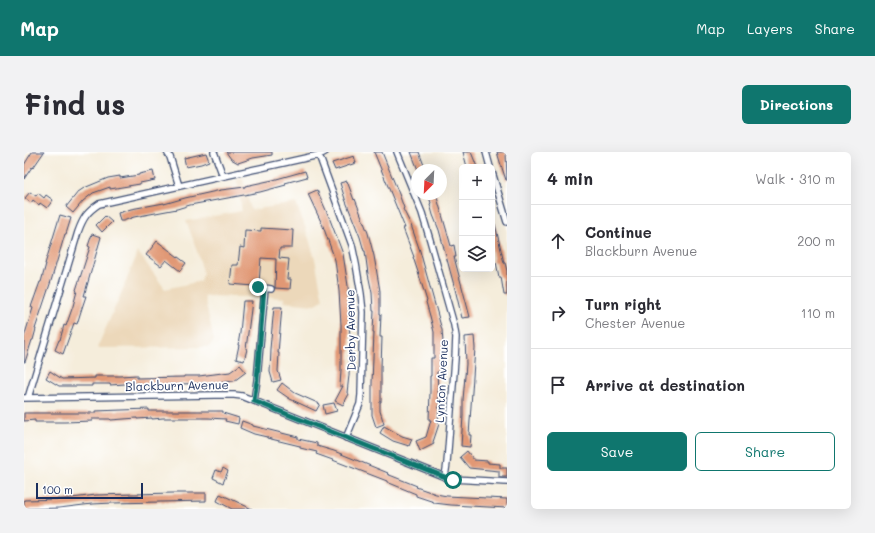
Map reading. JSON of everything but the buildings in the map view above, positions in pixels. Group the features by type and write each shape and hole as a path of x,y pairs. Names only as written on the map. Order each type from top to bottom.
{"street":[{"path":"167,152 179,186"},
{"path":"214,152 223,176"},
{"path":"26,398 78,232 82,221 91,210 99,204 319,155 325,152"},
{"name":"Lynton Avenue","path":"397,152 422,213 454,325 456,337 445,477"},
{"path":"486,152 489,164"},
{"name":"Derby Avenue","path":"319,155 352,245 363,312 362,395 360,404 346,438"},
{"path":"495,182 507,222"},
{"path":"254,401 268,288 258,287"},
{"name":"Blackburn Avenue","path":"26,398 242,396 453,480 507,482"}],"shaded area":[{"path":"243,179 251,210 296,203 315,259 323,300 314,305 284,302 284,298 269,297 269,299 204,296 214,340 209,347 97,348 138,252 165,289 201,281 203,274 200,261 186,221 242,211 237,180"}],"route":[{"path":"258,287 264,288 254,401 453,480"}]}
